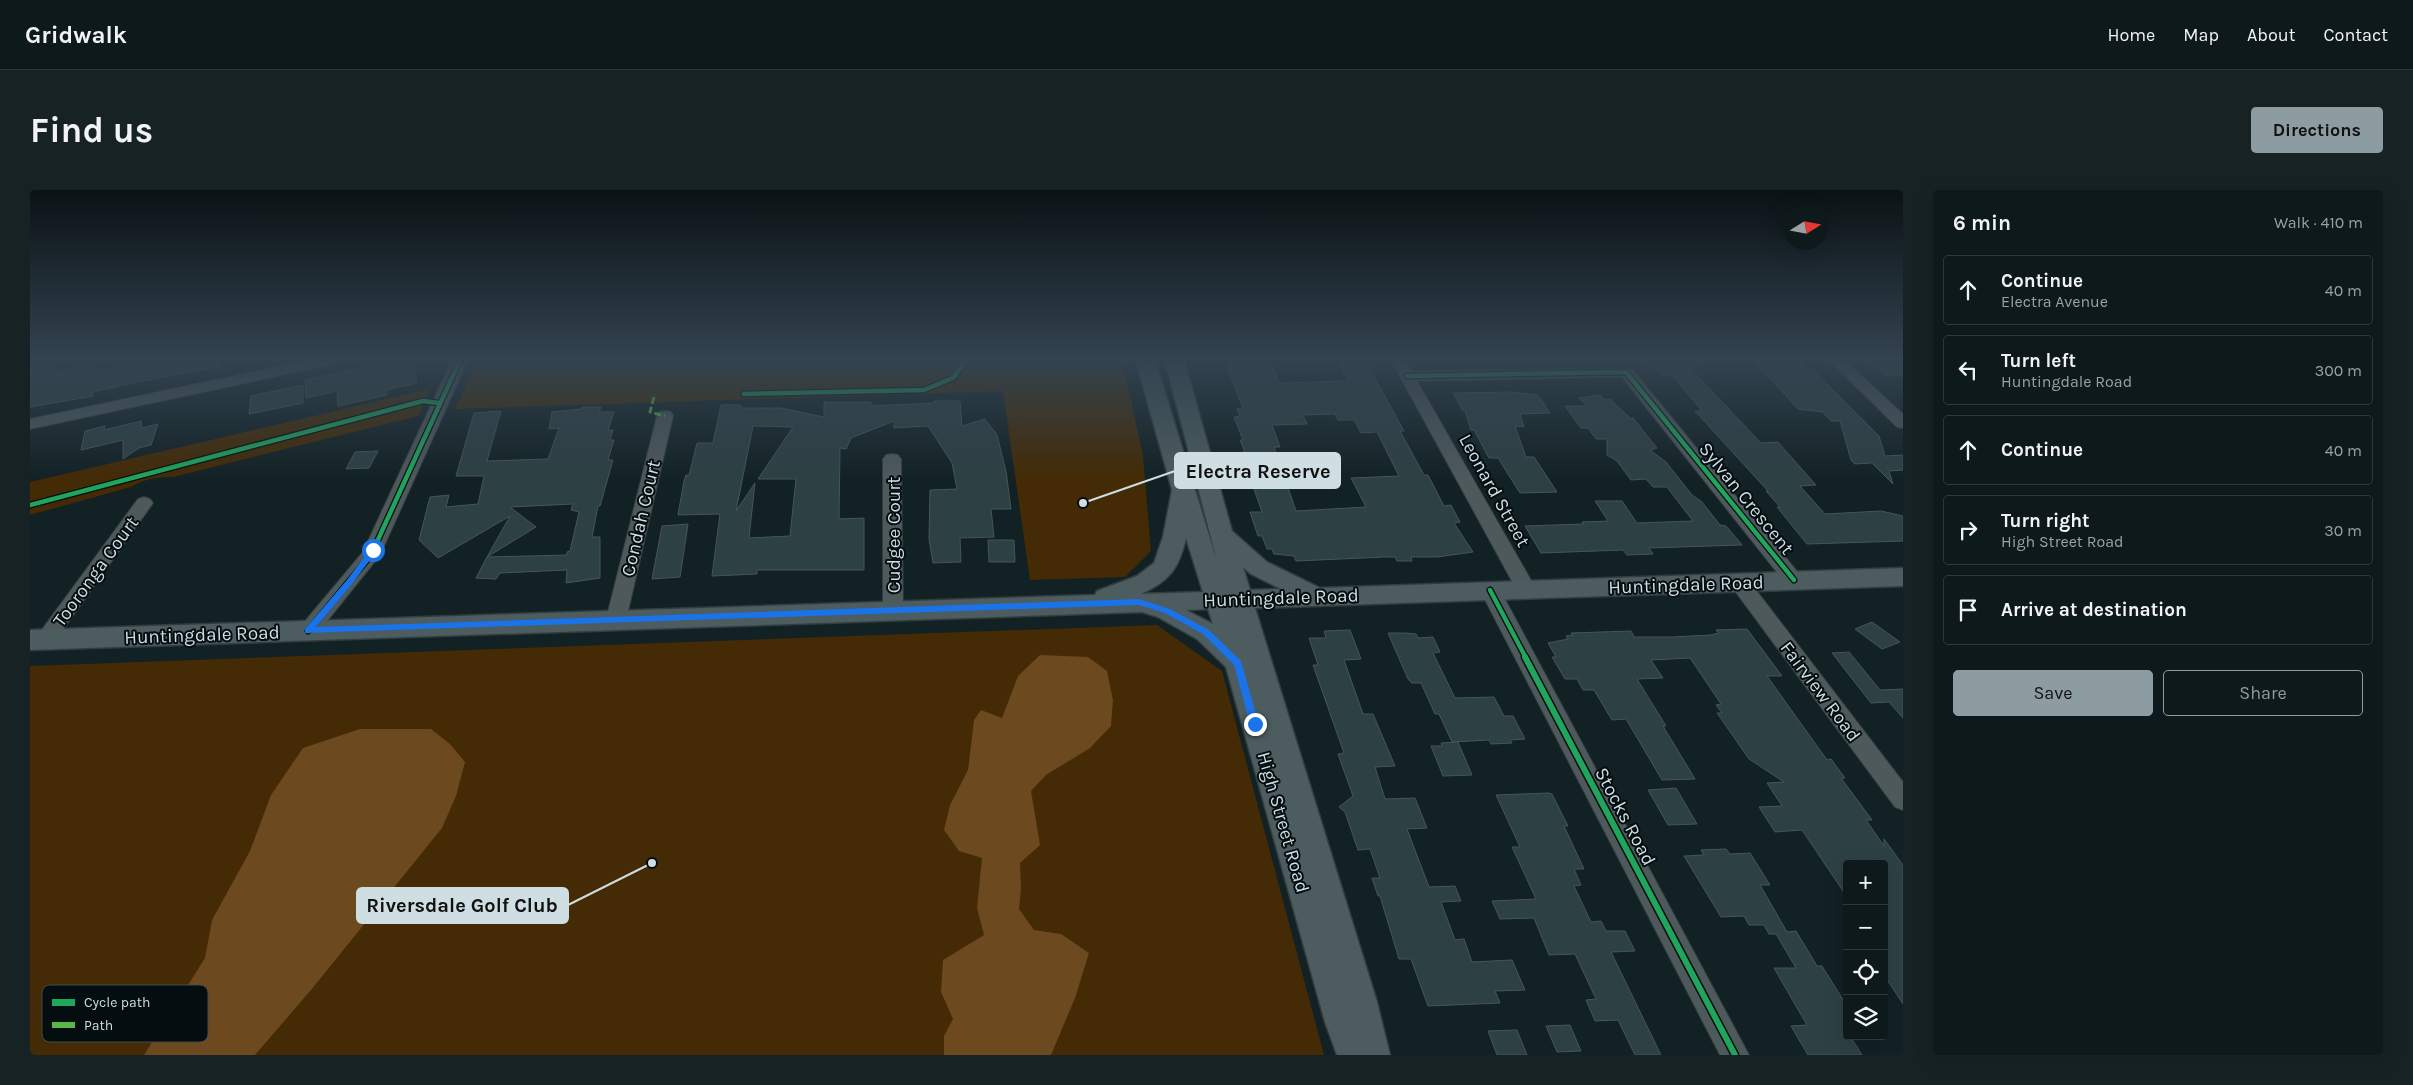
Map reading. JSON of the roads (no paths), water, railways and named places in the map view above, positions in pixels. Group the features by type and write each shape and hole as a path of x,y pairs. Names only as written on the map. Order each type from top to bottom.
{"main road":[{"name":"High Street Road","path":"1157,400 1182,485 1229,599 1255,654 1360,1002 1373,1055"},
{"name":"High Street Road","path":"1185,400 1220,534 1238,663 1339,1012 1354,1055"},
{"path":"1090,604 1127,590 1158,574 1167,563 1182,485"},
{"path":"1220,534 1259,568 1317,596"},
{"name":"Huntingdale Road","path":"38,640 1903,577"},
{"path":"1139,602 1167,611 1206,632 1238,663"}],"street":[{"path":"30,424 141,400"},
{"path":"308,631 371,555 442,400"},
{"name":"Leonard Street","path":"1421,400 1526,589"},
{"name":"Sylvan Crescent","path":"1649,400 1794,580"},
{"path":"1879,400 1903,423"},
{"name":"Condah Court","path":"616,620 664,416"},
{"name":"Cudgee Court","path":"892,459 893,610"},
{"name":"Tooronga Court","path":"38,640 144,503"},
{"name":"Fairview Road","path":"1739,582 1903,800"},
{"name":"Stocks Road","path":"1490,590 1735,1055"}],"place":[{"name":"Electra Reserve","path":"1083,503"},
{"name":"Riversdale Golf Club","path":"652,863"}]}
